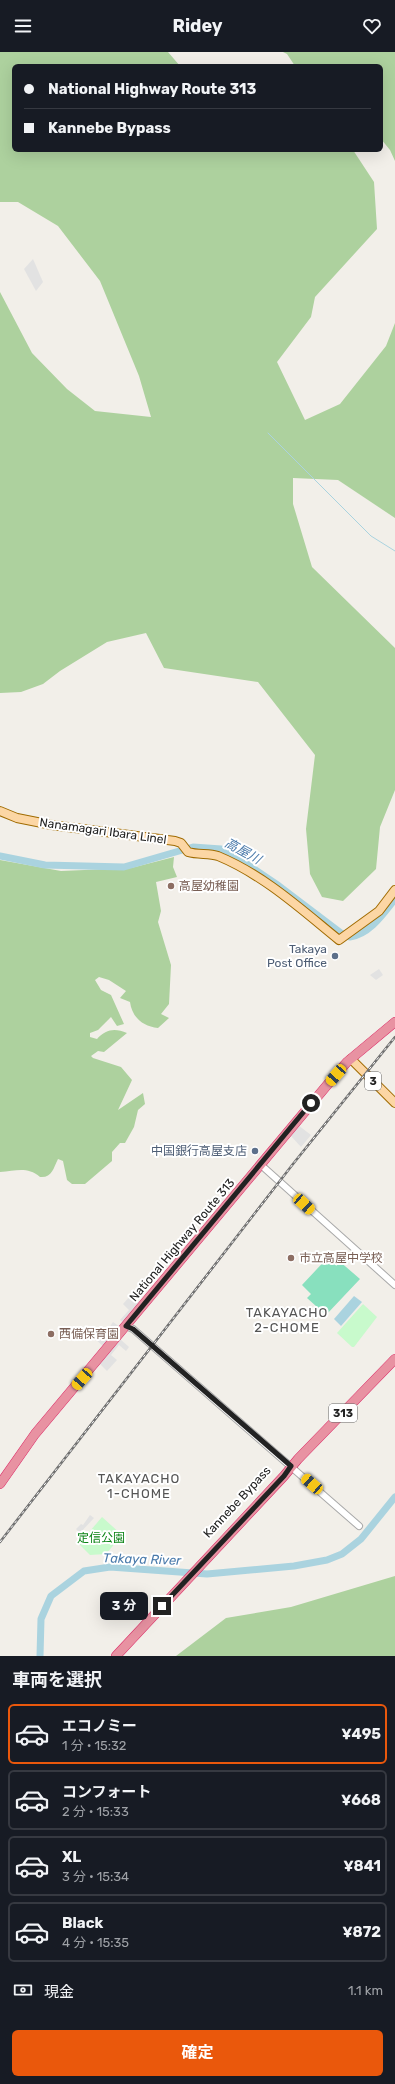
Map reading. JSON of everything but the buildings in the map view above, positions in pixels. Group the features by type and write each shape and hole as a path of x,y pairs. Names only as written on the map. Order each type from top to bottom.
{"highway":[{"name":"National Highway Route 313","path":"0,1484 35,1434 350,1059 395,1022"},
{"name":"313","path":"291,1466 395,1360"},
{"name":"Kannebe Bypass","path":"109,1656 284,1476 291,1466"},
{"name":"Kannebe Bypass","path":"116,1656 178,1586"}],"main road":[{"name":"Nanamagari Ibara Linel","path":"0,811 17,818 52,825 179,842 192,854 213,855 240,867 293,903 339,940 379,911 395,890"},
{"name":"3","path":"350,1059 395,1103"}],"street":[{"path":"261,1165 395,1285"},
{"path":"126,1326 133,1329 359,1526"}],"green space":[{"path":"0,52 168,52 178,64 12,64 12,152 354,152 374,182 377,229 315,297 311,317 277,362 305,420 340,404 386,346 395,323 395,518 338,480 293,478 293,504 312,567 395,648 395,790 380,827 376,869 343,901 322,897 310,874 306,829 315,755 258,682 164,668 146,633 107,642 60,671 43,684 21,692 0,693 0,292 32,353 67,389 95,411 151,417 139,376 100,281 58,226 18,202 0,202"},
{"path":"283,52 395,52 395,161 390,150 383,141 383,64 294,64 287,54"},
{"path":"174,857 173,867 177,877 156,882 161,911 158,922 171,965 169,1004 161,1014 169,1018 158,1028 143,1023 133,1012 130,1002 120,998 126,991 109,980 99,977 95,980 101,990 111,995 124,1024 117,1026 111,1017 98,1030 90,1033 90,1037 97,1039 107,1031 111,1030 119,1030 127,1033 104,1052 98,1051 91,1056 121,1067 132,1080 118,1110 143,1093 145,1104 138,1110 134,1127 125,1143 120,1143 112,1152 112,1161 85,1184 72,1184 67,1180 63,1161 58,1159 52,1172 44,1177 40,1177 31,1171 26,1170 0,1172 0,860 61,871 131,868"},
{"path":"331,1254 360,1279 326,1315 307,1298 311,1294 302,1285"},
{"path":"363,1304 377,1317 354,1347 352,1347 337,1333"},
{"name":"定信公園","path":"102,1517 122,1535 106,1554 90,1555 79,1544"},
{"path":"395,1576 395,1656 176,1656 226,1618 291,1607"}],"shaded area":[{"path":"33,259 43,282 36,291 24,269"},
{"path":"379,969 383,975 376,980 370,975"},
{"path":"298,1125 311,1135 301,1147 291,1136 286,1140"},
{"path":"131,1295 140,1303 125,1324 120,1320 129,1310 123,1304"},
{"path":"113,1322 120,1327 104,1347 94,1338 103,1328 107,1331"},
{"path":"120,1339 129,1347 126,1351 119,1345 111,1355 117,1360 107,1371 99,1363"},
{"path":"90,1515 94,1518 80,1533 76,1529 81,1524 83,1525"}],"water":[{"path":"354,1296 362,1302 341,1326 334,1319"}],"waterway":[{"path":"268,433 371,536 395,551"},
{"name":"高屋川","path":"0,856 45,865 124,867 193,847 221,849 235,856 279,886 341,933 350,937 370,928 395,899"},
{"name":"Takaya River","path":"40,1656 41,1619 51,1596 84,1571 110,1567 207,1574 294,1566 327,1560 342,1554 361,1539 395,1497"}],"railway":[{"path":"0,1542 293,1164 395,1037"}],"place":[{"name":"高屋幼稚園","path":"171,886"},
{"name":"Takaya Post Office","path":"335,956"},
{"name":"中国銀行高屋支店","path":"255,1151"},
{"name":"市立高屋中学校","path":"291,1258"},
{"name":"西備保育園","path":"51,1334"}],"district":[{"name":"TAKAYACHO 2-CHOME","path":"287,1320"},
{"name":"TAKAYACHO 1-CHOME","path":"139,1486"}],"route":[{"path":"162,1606 284,1476 291,1466 281,1459 133,1329 126,1326 248,1181 311,1103"}]}
